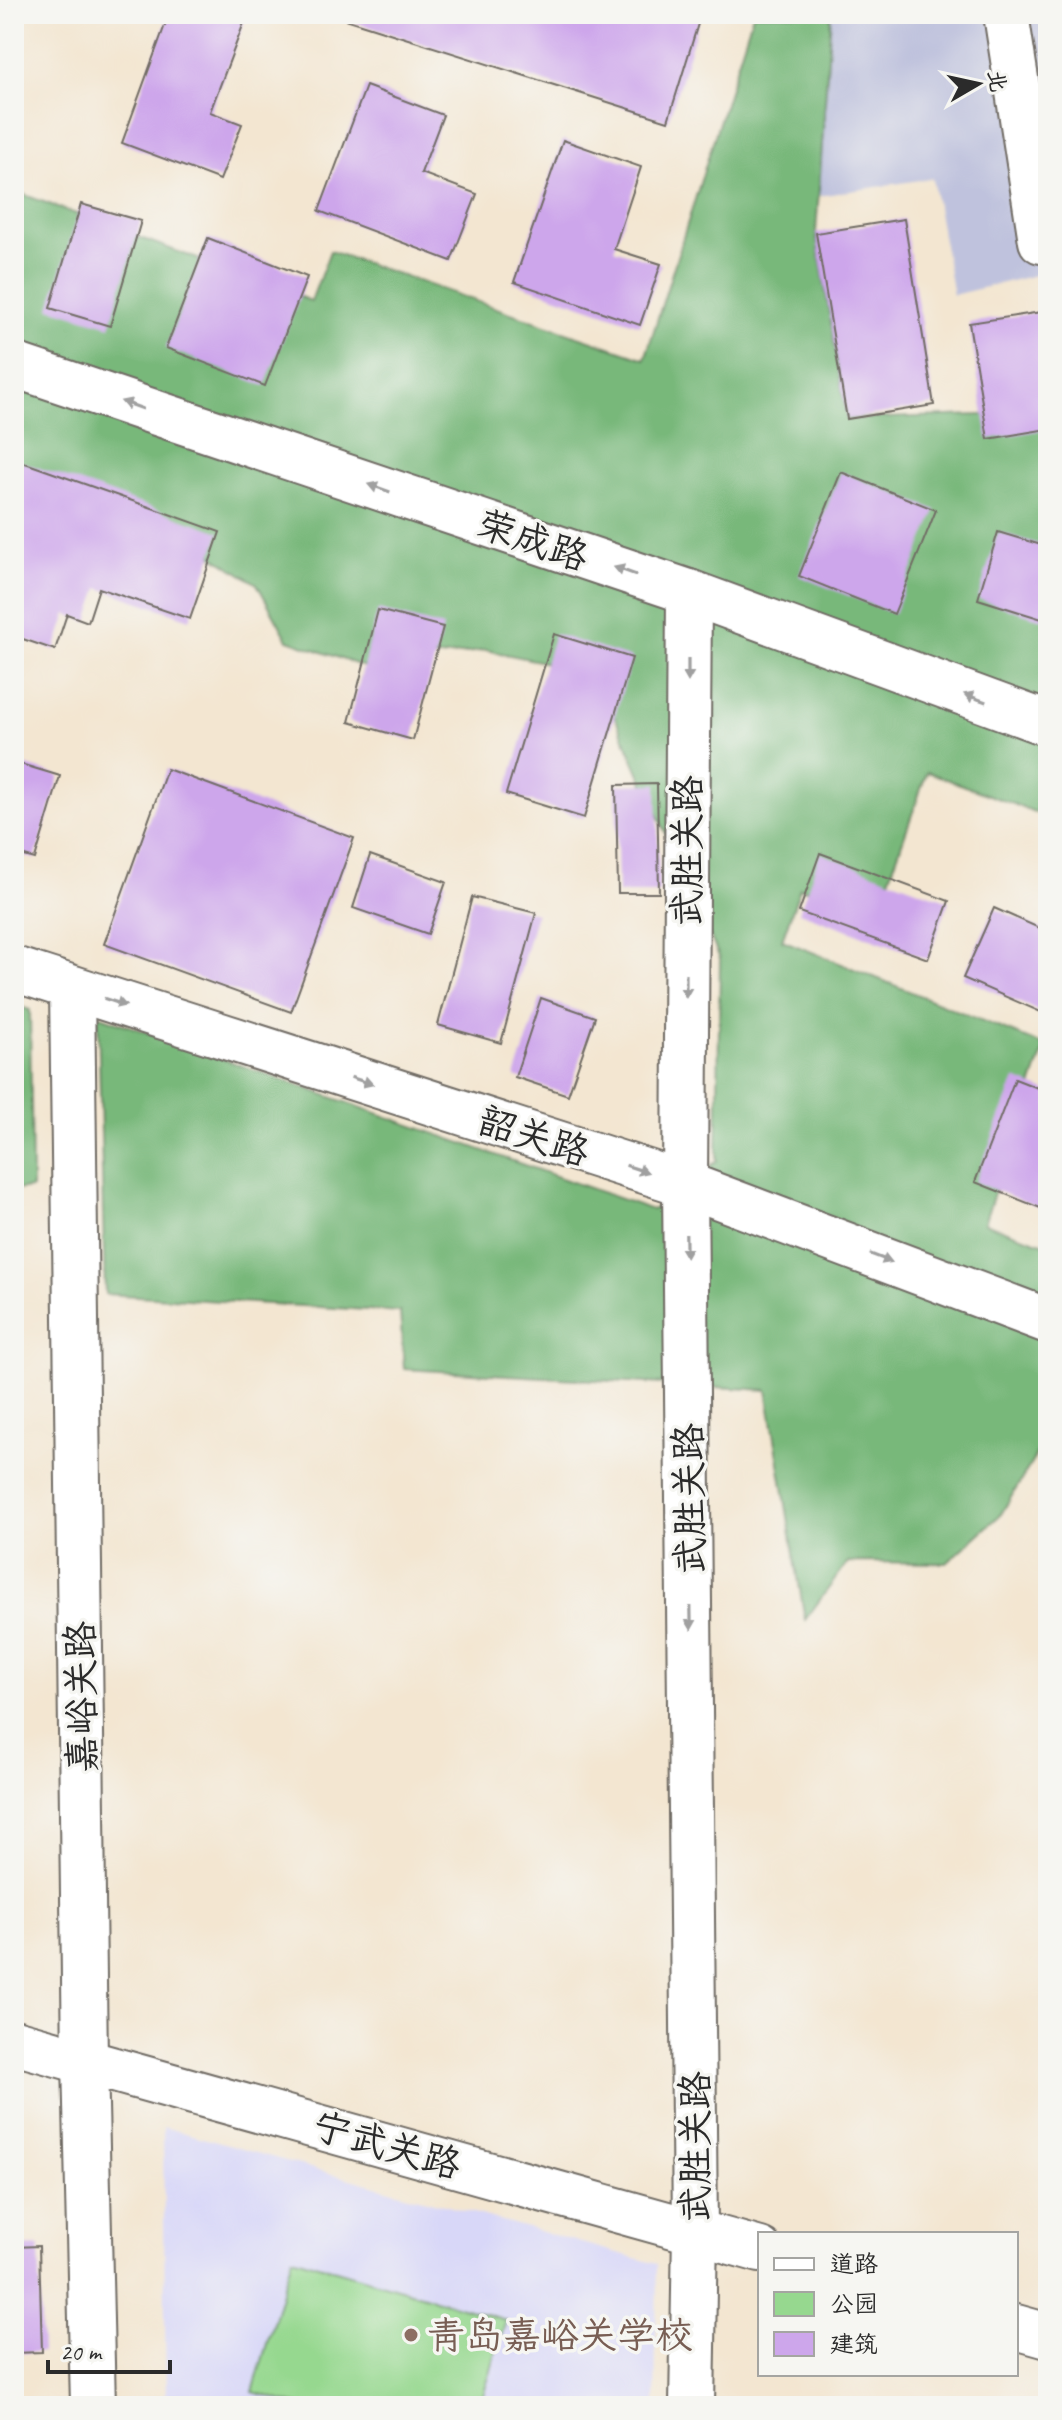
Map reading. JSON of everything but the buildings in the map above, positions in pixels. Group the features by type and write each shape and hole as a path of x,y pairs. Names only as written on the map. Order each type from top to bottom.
{"street":[{"path":"1006,14 1041,241"},
{"name":"荣成路","path":"14,365 689,592 1048,724"},
{"name":"武胜关路","path":"689,592 685,1184 695,2231 692,2406"},
{"name":"韶关路","path":"14,969 685,1184 1048,1321"},
{"name":"嘉峪关路","path":"72,988 85,2061 93,2406"},
{"name":"宁武关路","path":"14,2042 758,2249"},
{"path":"1018,2328 1048,2336"}],"shaded area":[{"path":"831,14 1048,14 1048,272 953,295 932,178 819,196"},
{"name":"青岛嘉峪关学校","path":"163,2127 657,2264 655,2406 166,2406"}],"green space":[{"path":"753,14 831,14 816,233 847,419 1048,413 1048,817 927,772 878,911 800,888 782,940 1045,1046 984,1223 1048,1245 1048,1435 1001,1514 947,1563 848,1562 805,1620 767,1390 404,1369 400,1312 105,1294 98,1015 652,1210 717,1161 720,959 596,673 486,650 367,668 288,640 257,584 139,509 14,460 14,191 311,301 330,251 645,359"},
{"path":"14,1005 30,1010 32,1188 14,1190"},
{"path":"292,2257 506,2320 480,2406 301,2406 253,2392"}],"place":[{"name":"青岛嘉峪关学校","path":"411,2335"}]}
